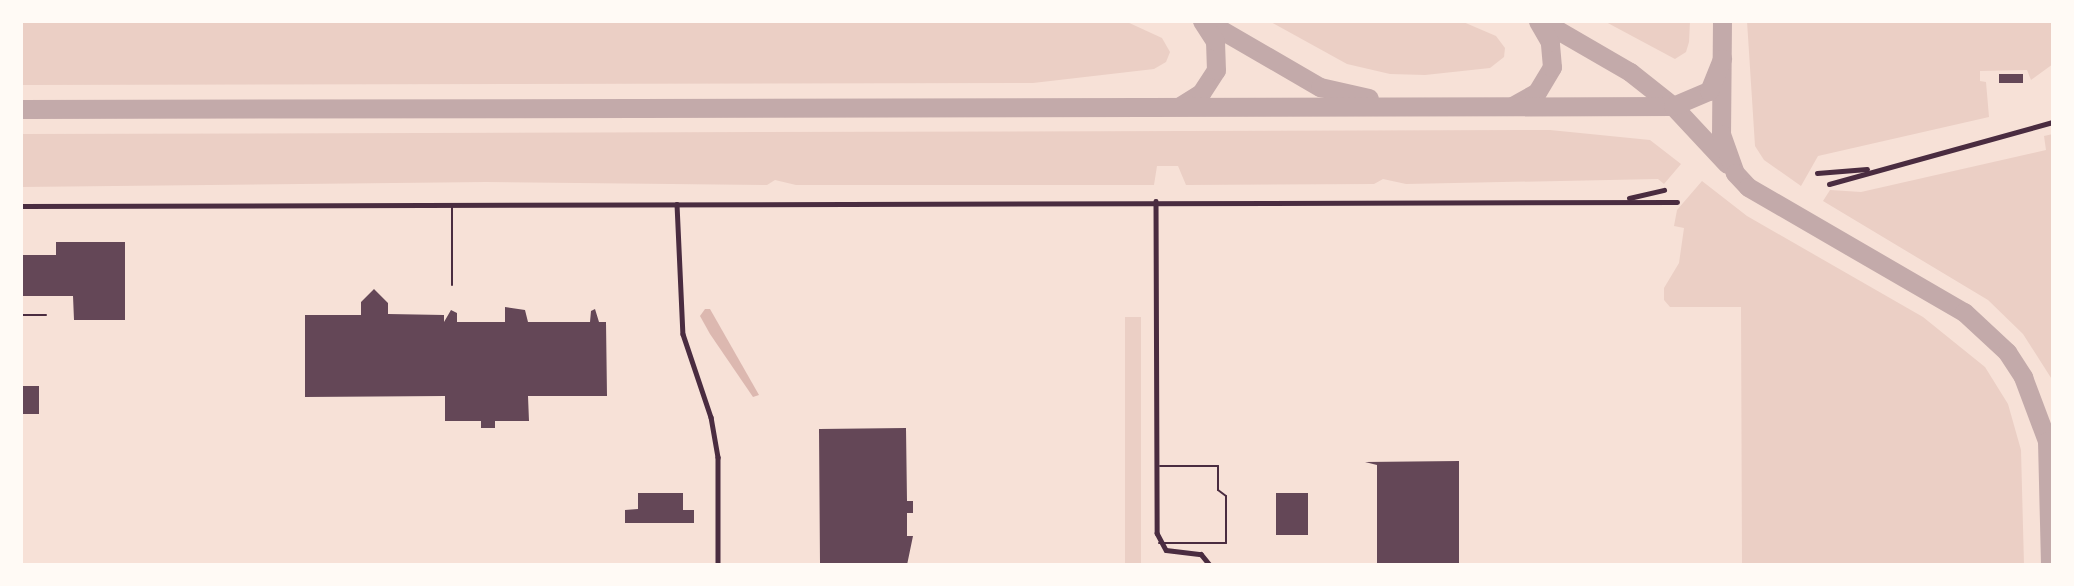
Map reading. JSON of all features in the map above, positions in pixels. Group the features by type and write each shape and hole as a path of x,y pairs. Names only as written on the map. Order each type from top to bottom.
{"street":[{"path":"1829,184 1870,169 2053,122"},
{"path":"1817,173 1870,169"},
{"path":"1626,199 1664,190"},
{"path":"21,205 1626,199 1676,202"},
{"path":"1156,201 1159,542 1174,553 1201,554 1210,565"},
{"path":"677,202 683,334 711,417 718,457 718,565"}],"lane":[{"path":"452,204 452,285"},
{"path":"21,315 46,315"},
{"path":"1157,466 1218,466 1218,490 1226,496 1226,543 1159,542"}],"shaded area":[{"path":"21,21 1125,21 1162,38 1170,52 1166,62 1154,69 1033,83 21,85"},
{"path":"1269,21 1461,21 1496,36 1505,48 1504,57 1490,68 1425,75 1390,74 1347,64"},
{"path":"1604,21 1690,21 1686,52 1675,59"},
{"path":"1747,21 2053,21 2053,64 2031,80 2027,70 1980,71 1980,81 1986,82 1989,117 1818,156 1801,186 1764,160 1755,146"},
{"path":"1550,130 1650,140 1681,164 1664,184 1658,179 1406,184 1383,179 1374,184 1186,185 1178,166 1157,166 1154,185 796,185 775,180 767,185 486,182 21,187 21,134"},
{"path":"2053,134 2053,381 2023,334 1988,300 1823,201 1830,190 1861,192 2046,150 2044,136"},
{"path":"1702,181 1747,216 1923,317 1985,367 2008,404 2021,450 2024,565 1742,565 1741,307 1670,307 1664,300 1664,288 1679,263 1684,228 1674,226 1677,210"},
{"path":"705,309 710,309 759,395 753,397 710,334 700,316"},
{"path":"1125,317 1141,317 1141,565 1125,565"}],"building":[{"path":"1999,74 2023,74 2023,83 1999,83"},
{"path":"56,242 125,242 125,320 74,320 73,296 21,296 21,255 56,255"},
{"path":"374,289 388,303 388,314 444,315 444,322 451,310 457,313 457,322 505,322 505,307 525,310 528,322 590,322 591,311 595,309 599,322 606,322 607,396 528,396 529,421 495,421 495,428 481,428 481,421 445,421 445,396 305,397 305,315 361,315 361,302"},
{"path":"21,386 39,386 39,414 21,414"},
{"path":"906,428 907,501 913,501 913,513 907,513 907,536 913,536 907,565 820,565 819,429"},
{"path":"1459,461 1459,565 1377,565 1377,465 1365,462"},
{"path":"638,493 683,493 683,510 694,510 694,523 625,523 625,510 638,509"},
{"path":"1276,493 1308,493 1308,535 1276,535"}],"taxiway":[{"path":"1180,106 1201,93 1216,70 1215,41 1202,21"},
{"path":"1206,21 1320,87 1369,98"},
{"path":"1514,105 1537,92 1552,67 1550,42 1538,21"},
{"path":"1542,21 1630,72 1673,106 1727,164"},
{"path":"1722,21 1721,134 1735,173 1748,187 1964,312 2007,352 2023,377 2047,441 2050,565"},
{"path":"21,109 1673,106 1709,91 1722,59"}]}
